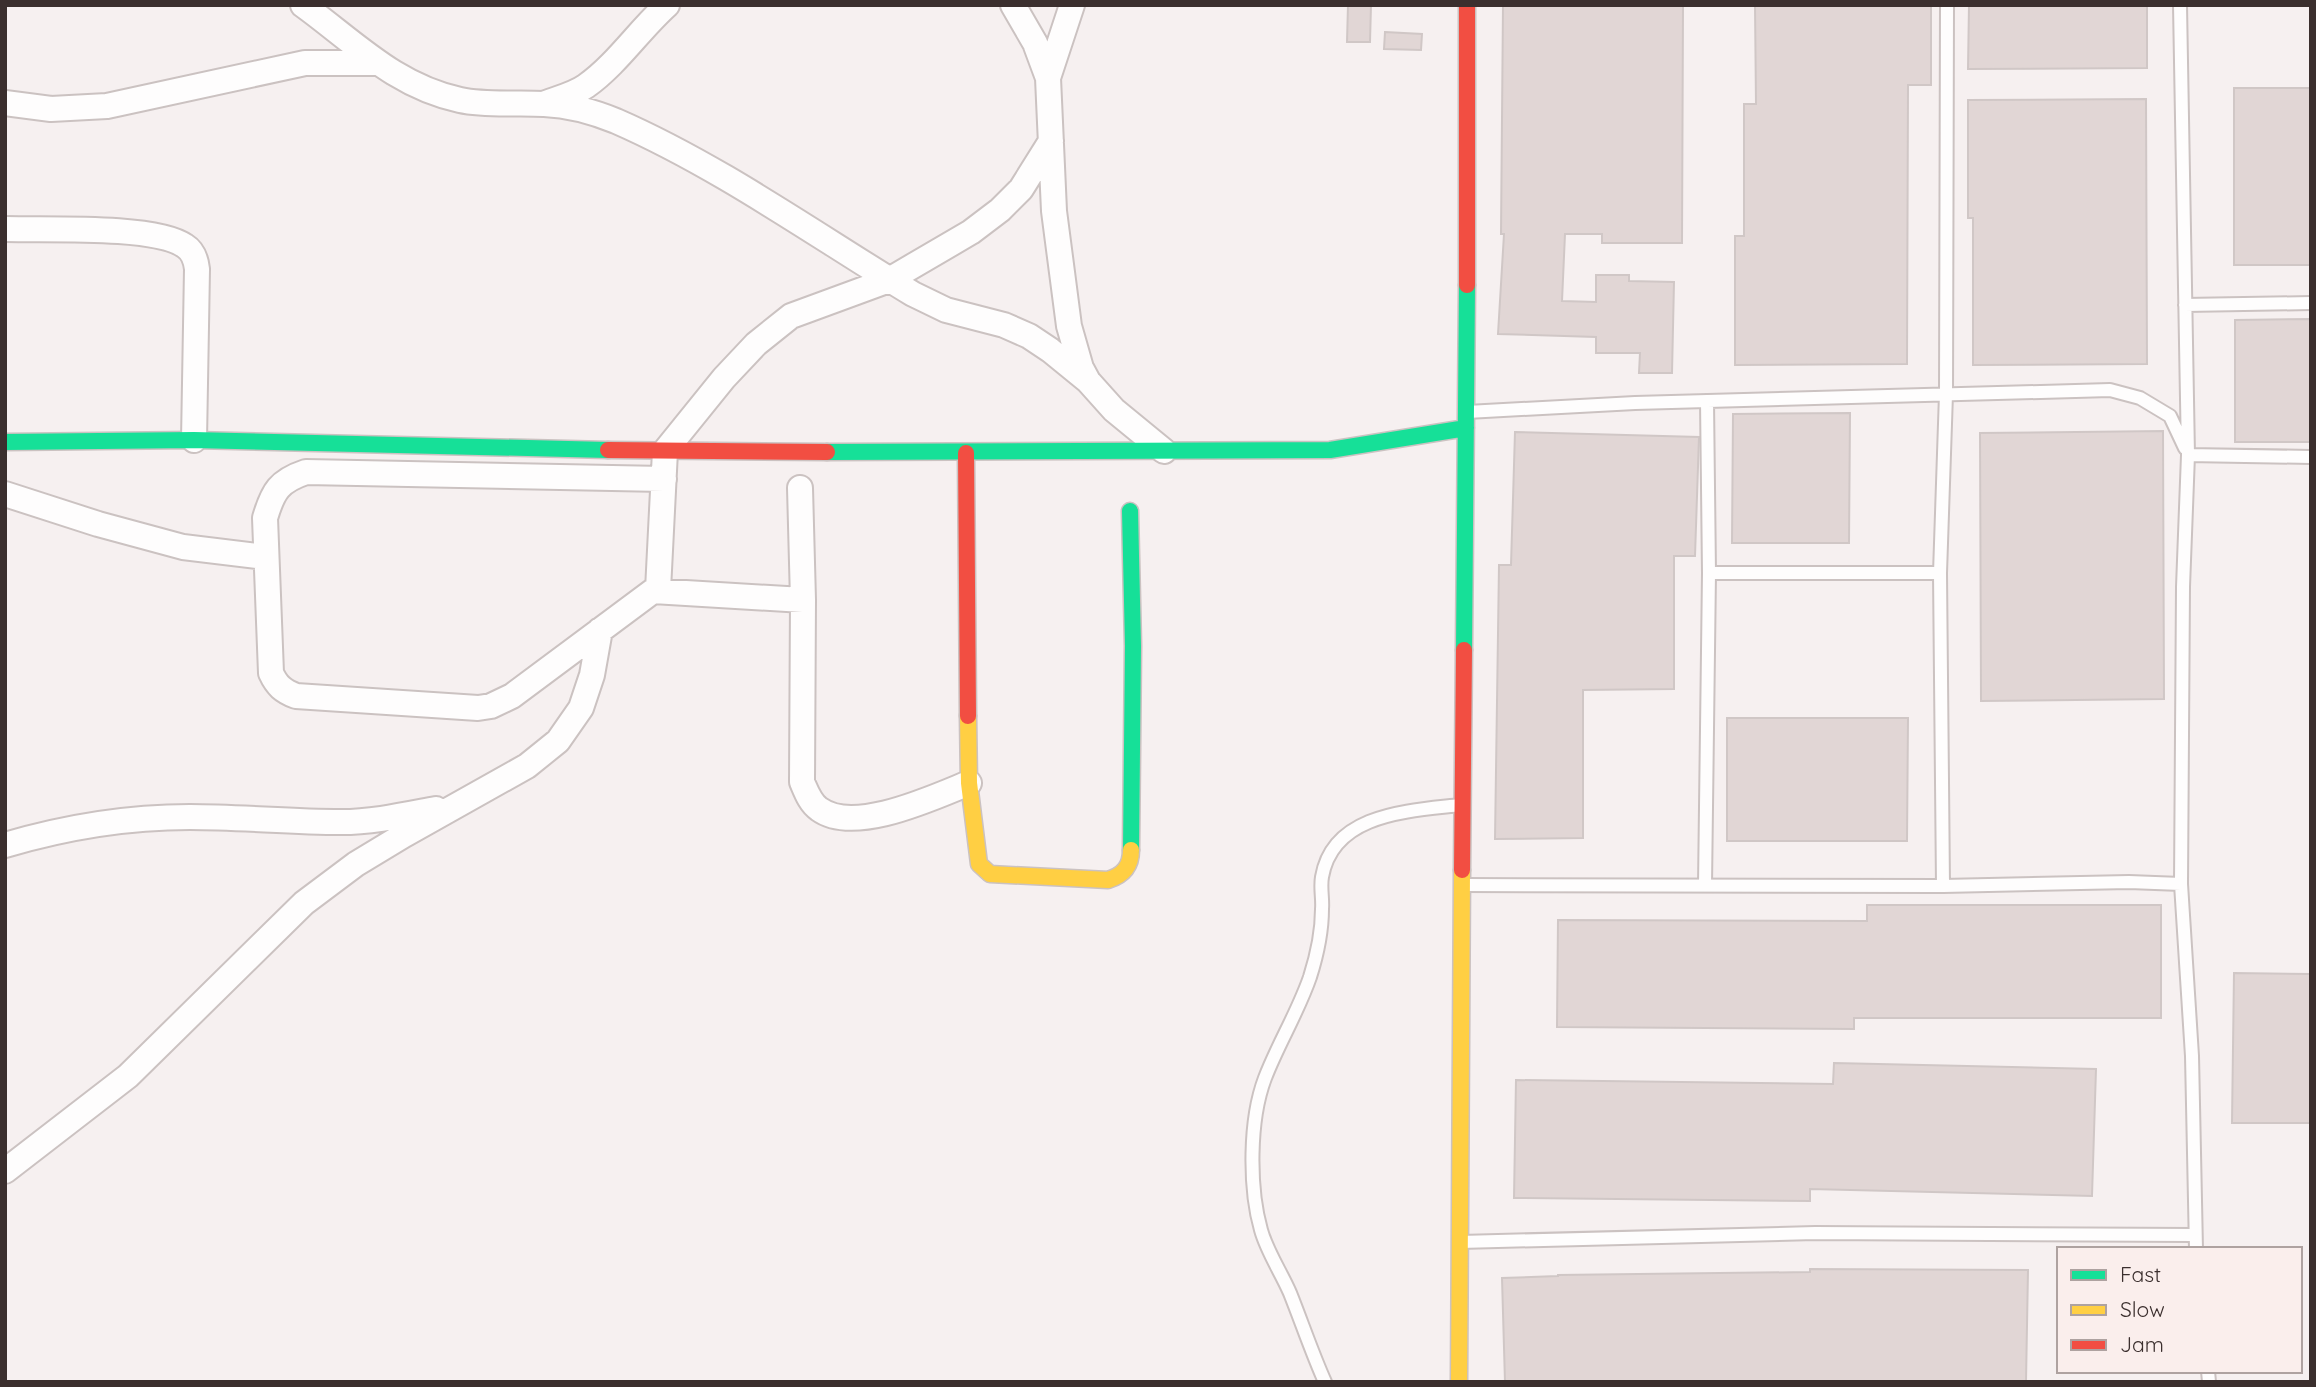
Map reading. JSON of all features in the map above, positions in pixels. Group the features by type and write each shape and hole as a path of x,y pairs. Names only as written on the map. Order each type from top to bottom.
{"street":[{"path":"303,5 376,63 429,90 460,100 545,104 582,110 614,121 699,163 913,294 947,310 1004,325 1029,336 1051,350 1088,381 1114,410 1164,451"},
{"path":"545,104 593,81 667,5"},
{"path":"1013,5 1035,43 1048,78 1054,211 1069,326 1081,368 1088,381"},
{"path":"1048,78 1072,5"},
{"path":"1459,1382 1468,5"},
{"path":"5,103 51,109 107,106 305,63 376,63"},
{"path":"658,590 665,450 748,352 791,316 889,279 971,232 1000,210 1021,189 1051,141"},
{"path":"5,229 98,230 171,239 187,247 195,258 198,269 194,440"},
{"path":"5,442 194,440 966,453 1331,450 1385,443 1467,420"},
{"path":"966,453 970,783 979,864 990,874 1108,880 1118,878 1126,871 1131,861 1133,646 1130,511"},
{"path":"664,479 306,472 288,478 272,495 265,518 271,673 276,684 284,692 296,696 478,708 491,706 512,696 648,594 658,590 803,600"},
{"path":"800,488 803,600 802,782 809,797 818,808 831,816 848,818 904,809 970,783"},
{"path":"5,494 172,545 266,557"},
{"path":"5,1171 128,1076 304,903 356,864 527,766 558,741 581,708 592,675 600,630"},
{"path":"5,845 44,834 118,821 191,817 342,822 378,820 457,805"}],"lane":[{"path":"1942,886 1940,573 1946,394 1947,5"},
{"path":"2180,5 2188,455 2183,587 2181,884 2192,1056 2196,1247"},
{"path":"2186,305 2311,303"},
{"path":"1467,420 1707,401 2110,390 2140,398 2170,416 2188,455"},
{"path":"1705,885 1709,573 1707,401"},
{"path":"2188,455 2311,457"},
{"path":"1709,573 1940,573"},
{"path":"1325,1382 1261,1231 1254,1186 1257,1110 1264,1079 1296,1011 1319,944 1321,880 1326,859 1355,828 1374,820 1408,811 1463,804"},
{"path":"1462,885 2181,884"},
{"path":"1459,1242 1815,1233 2195,1235"}],"building":[{"path":"1348,5 1371,5 1370,42 1347,42"},
{"path":"1503,5 1683,5 1682,243 1602,243 1602,234 1565,234 1562,301 1596,302 1596,275 1629,275 1629,281 1674,282 1672,373 1639,373 1640,353 1596,353 1596,337 1498,334 1504,234 1501,234"},
{"path":"1755,5 1931,5 1931,85 1908,85 1907,364 1735,365 1735,236 1744,236 1744,104 1756,104"},
{"path":"1969,5 2147,5 2147,68 1968,69"},
{"path":"1385,32 1422,34 1421,50 1384,49"},
{"path":"2234,88 2311,88 2311,265 2234,265"},
{"path":"2146,99 2147,364 1973,365 1973,218 1968,218 1968,100"},
{"path":"2311,319 2311,442 2235,442 2235,320"},
{"path":"1850,413 1849,543 1732,543 1733,414"},
{"path":"2163,431 2164,699 1981,701 1980,433"},
{"path":"1515,432 1699,437 1695,556 1674,556 1674,689 1583,690 1583,838 1495,839 1499,565 1511,565"},
{"path":"1727,718 1908,718 1907,841 1727,841"},
{"path":"1867,905 2161,905 2161,1018 1854,1018 1854,1029 1557,1027 1558,920 1867,921"},
{"path":"2234,973 2311,974 2310,1123 2232,1123"},
{"path":"1834,1063 2096,1069 2092,1196 1810,1189 1810,1201 1514,1198 1516,1080 1833,1084"},
{"path":"1810,1269 2028,1270 2026,1382 1505,1382 1502,1278 1810,1272"}],"traffic: fast":[{"path":"1464,650 1467,285"},
{"path":"827,452 1330,450 1466,428"},
{"path":"5,442 194,440 608,450"},
{"path":"1130,511 1133,646 1131,850"}],"traffic: slow":[{"path":"968,716 969,783 979,864 990,874 1108,880 1126,869 1131,850"},
{"path":"1459,1382 1462,870"}],"traffic: jam":[{"path":"1467,5 1467,285"},
{"path":"608,450 827,452"},
{"path":"966,453 968,716"},
{"path":"1462,870 1464,650"}]}
